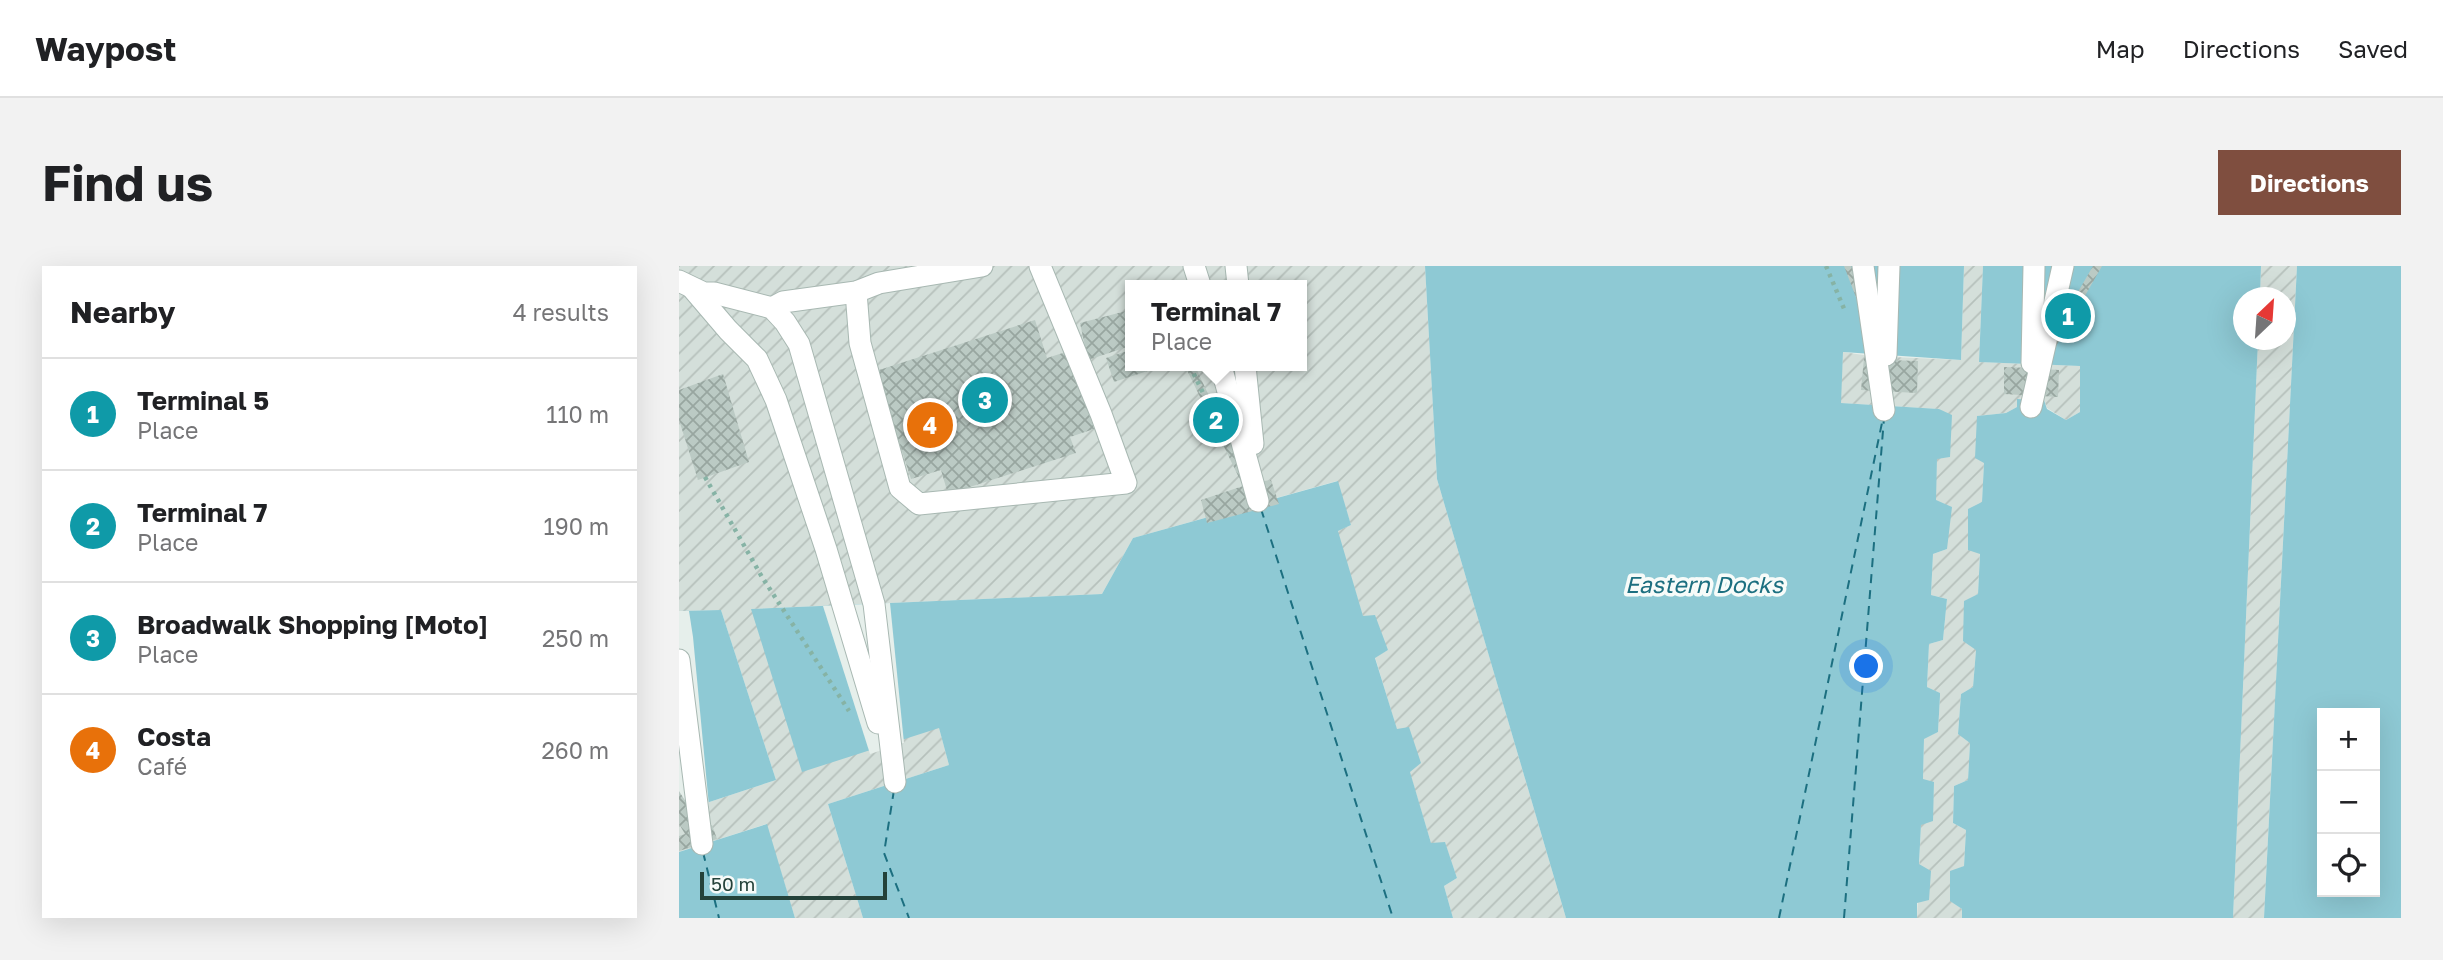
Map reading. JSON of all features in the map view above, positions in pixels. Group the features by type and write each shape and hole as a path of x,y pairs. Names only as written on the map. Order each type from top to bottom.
{"lane":[{"path":"772,308 783,302 856,292 917,271 982,266"},
{"path":"856,292 860,343 900,488 919,504 1126,483 1101,414 1040,266"},
{"path":"1863,266 1884,410 1889,266"},
{"path":"2034,266 2031,407 2063,266"},
{"path":"686,285 772,308 799,344 873,604 895,782 826,549 776,400 757,359 686,285"},
{"path":"1222,371 1258,502 1245,371"},
{"path":"679,660 702,844 679,770"}],"path":[{"path":"705,477 762,577 851,714"}],"shaded area":[{"path":"679,266 1425,266 1437,479 1566,918 1453,918 1444,886 1457,878 1445,843 1431,843 1375,657 1388,650 1363,617 1337,531 1351,525 1337,481 1133,538 1102,594 751,609 939,728 949,765 828,804 863,918 795,918 766,824 679,852 679,812 776,780 721,610 679,611"},
{"path":"1964,266 1983,266 1979,362 2081,366 2080,412 2066,420 2047,408 2044,400 2017,399 2017,407 2006,413 1978,416 1984,462 1978,594 1965,601 1976,650 1973,687 1961,694 1958,733 1970,742 1968,780 1954,786 1953,823 1966,830 1964,866 1950,872 1950,900 1962,909 1962,918 1917,918 1921,824 1932,820 1934,783 1923,780 1924,738 1938,732 1940,696 1927,687 1929,644 1943,640 1947,599 1931,595 1933,554 1947,549 1935,500 1937,458 1950,457 1939,409 1840,403 1843,352 1870,356 1961,360"},
{"path":"2261,266 2297,266 2296,287 2260,287"},
{"path":"2258,350 2293,350 2264,918 2233,918"}],"water":[{"name":"Eastern Docks","path":"1425,266 1964,266 1961,360 1843,352 1841,403 1939,409 1952,415 1950,457 1937,459 1936,500 1952,507 1947,549 1933,554 1931,595 1947,599 1943,640 1929,644 1927,687 1940,693 1940,696 1938,732 1924,739 1923,779 1934,782 1933,821 1921,825 1919,864 1931,871 1929,900 1917,903 1917,918 1566,918 1437,479"},
{"path":"1983,266 2261,266 2260,287 2233,287 2233,350 2258,350 2233,918 1962,918 1962,909 1950,901 1950,871 1964,866 1966,830 1953,823 1954,786 1968,780 1970,743 1958,734 1961,694 1973,687 1976,650 1963,641 1964,601 1978,594 1980,554 1968,550 1968,509 1982,502 1984,463 1975,458 1977,416 2006,413 2017,407 2017,399 2044,400 2047,409 2066,420 2080,412 2080,366 1979,362"},
{"path":"2297,266 2401,266 2401,918 2264,918 2293,350 2296,350"},
{"path":"1338,481 1351,525 1338,531 1363,616 1375,615 1388,650 1375,658 1397,729 1409,727 1421,763 1410,772 1431,843 1445,842 1457,878 1444,886 1453,918 863,918 828,804 949,765 939,728 802,772 751,609 1102,594 1133,538"},
{"path":"721,610 776,780 679,812 679,611"},
{"path":"767,824 795,918 679,918 679,852"}],"pier":[{"path":"890,603 904,743 870,754 823,606"},
{"path":"679,611 689,611 693,637 709,806 679,815"}],"building":[{"path":"1844,266 1851,266 1887,360 1918,361 1917,393 1861,390 1864,358 1880,360"},
{"path":"2093,266 2102,266 2043,369 2059,370 2058,397 2004,394 2004,367 2034,368"},
{"path":"1125,311 1125,348 1088,360 1080,323"},
{"path":"1035,320 1047,358 1069,351 1094,429 1070,437 1076,453 948,494 941,470 911,479 876,371"},
{"path":"1125,352 1125,371 1148,371 1114,382 1106,358"},
{"path":"1187,371 1197,371 1250,483 1271,480 1279,504 1207,523 1201,500 1243,486"},
{"path":"723,374 749,462 698,480 679,420 679,390"},
{"path":"679,791 702,827 712,825 717,839 679,851 679,836 685,834 679,824"}],"ferry route":[{"path":"1779,918 1883,418"},
{"path":"1844,918 1884,418"},
{"path":"1261,509 1393,918"},
{"path":"894,790 884,853 909,918"},
{"path":"703,852 719,918"}],"place":[{"name":"Terminal 5","path":"2068,316"},
{"name":"Broadwalk Shopping [Moto]","path":"985,400"},
{"name":"Terminal 7","path":"1216,420"},
{"name":"Costa","path":"930,425"}]}
